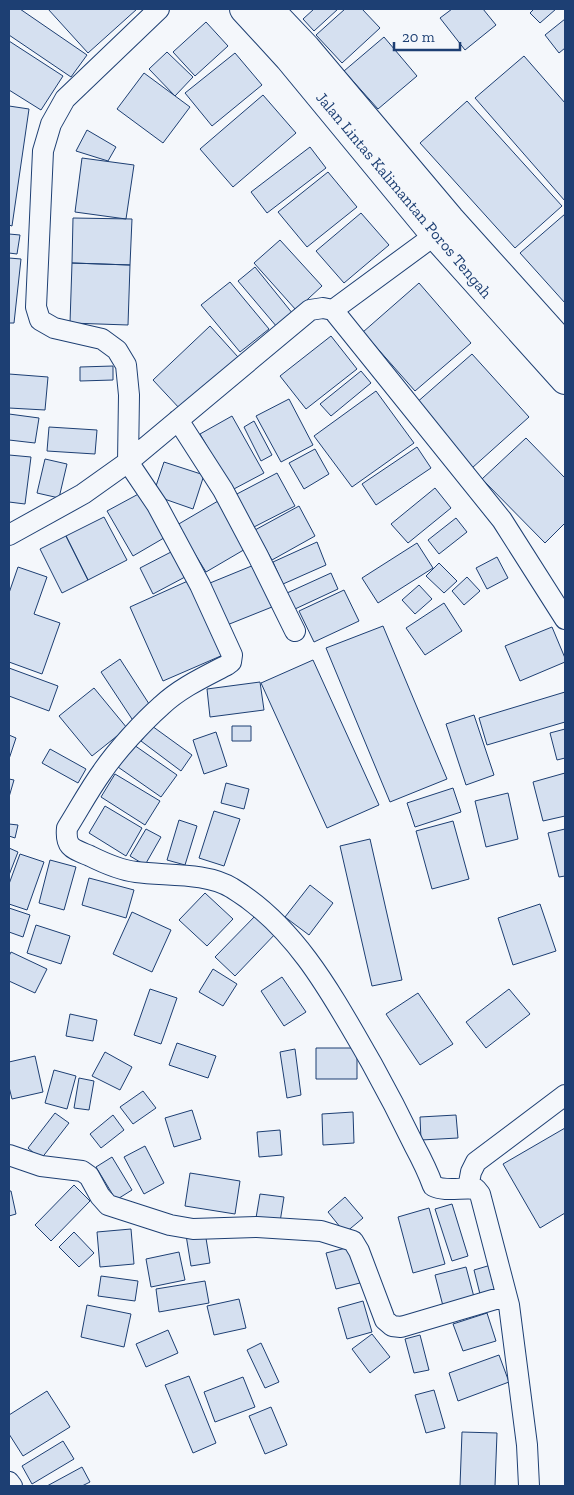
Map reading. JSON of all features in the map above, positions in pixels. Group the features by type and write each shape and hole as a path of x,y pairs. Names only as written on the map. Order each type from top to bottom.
{"main road":[{"name":"Jalan Lintas Kalimantan Poros Tengah","path":"244,9 289,58 435,235 565,380"},
{"name":"Jalan Lintas Kalimantan Poros Tengah","path":"269,9 306,48 450,219 565,347"}],"street":[{"path":"159,9 65,99 51,124 43,151 36,307 40,320 54,328 102,339 117,350 126,365 129,395 128,462 157,505 200,586 232,655 231,662 178,693 162,705 136,731 102,771 67,828 66,839 71,847 109,866 134,872 212,879 232,887 258,907 288,935 310,961 391,1098 433,1186 438,1189 476,1189 480,1194 509,1305 527,1445 529,1486"},
{"path":"334,310 435,235"},
{"path":"9,535 83,494 128,462 310,310 323,308 334,310 502,520 565,619"},
{"path":"178,420 223,490 295,631"},
{"path":"468,1188 471,1172 476,1162 565,1095"},
{"path":"9,1155 41,1166 82,1172 88,1176 108,1205 170,1225 193,1229 257,1227 321,1231 352,1241 360,1251 385,1320 392,1326 401,1327 506,1296"},
{"path":"9,1482 12,1486"}],"building":[{"path":"9,9 20,9 87,55 71,77 9,35"},
{"path":"48,9 137,9 88,53"},
{"path":"314,9 338,9 314,31 303,19"},
{"path":"345,9 362,9 380,28 342,63 316,35"},
{"path":"452,9 483,9 496,25 465,50 440,18"},
{"path":"534,9 556,9 540,23 530,13"},
{"path":"565,19 565,48 559,53 545,35"},
{"path":"206,22 228,46 195,76 173,52"},
{"path":"384,37 417,76 378,109 344,71"},
{"path":"9,41 63,76 41,110 9,90"},
{"path":"167,52 193,77 175,96 149,69"},
{"path":"235,53 262,85 212,126 185,93"},
{"path":"524,56 565,103 565,201 475,98"},
{"path":"144,73 190,107 163,143 117,109"},
{"path":"263,95 296,133 233,187 200,149"},
{"path":"467,101 562,206 515,248 420,143"},
{"path":"9,106 29,109 12,226 9,225"},
{"path":"87,130 116,147 108,161 76,151"},
{"path":"310,147 326,168 267,213 251,192"},
{"path":"82,158 134,165 126,219 75,212"},
{"path":"328,172 357,207 307,247 278,212"},
{"path":"361,213 389,245 344,283 316,251"},
{"path":"565,214 565,303 520,253"},
{"path":"73,218 132,219 130,265 72,263"},
{"path":"9,234 20,235 17,254 9,253"},
{"path":"280,240 322,286 296,310 254,263"},
{"path":"9,258 21,259 14,323 9,323"},
{"path":"72,263 130,265 128,325 70,323"},
{"path":"255,267 293,314 277,327 238,281"},
{"path":"230,282 269,329 240,352 201,305"},
{"path":"419,283 471,343 415,391 363,332"},
{"path":"210,326 238,357 181,410 153,380"},
{"path":"331,336 357,369 306,409 280,376"},
{"path":"472,354 529,417 472,468 415,404"},
{"path":"113,366 113,380 80,381 80,367"},
{"path":"361,371 371,383 331,416 320,404"},
{"path":"9,374 48,377 45,410 9,408"},
{"path":"376,391 414,443 352,487 314,436"},
{"path":"289,399 313,445 281,462 256,416"},
{"path":"9,414 39,418 35,443 9,440"},
{"path":"232,416 264,473 232,490 200,434"},
{"path":"254,421 272,455 261,461 244,427"},
{"path":"49,427 97,430 95,454 47,451"},
{"path":"526,438 565,478 565,523 545,543 482,479"},
{"path":"417,447 431,468 376,505 362,484"},
{"path":"315,449 329,474 304,489 289,463"},
{"path":"9,455 31,457 25,504 9,502"},
{"path":"45,459 67,464 59,498 37,493"},
{"path":"164,462 204,475 193,509 153,495"},
{"path":"277,473 295,506 252,528 235,495"},
{"path":"435,488 451,508 408,543 391,524"},
{"path":"144,491 169,535 133,556 107,511"},
{"path":"218,501 247,548 206,572 177,525"},
{"path":"299,506 315,536 272,560 255,530"},
{"path":"104,517 127,560 88,580 66,536"},
{"path":"456,518 467,532 439,554 428,540"},
{"path":"66,536 88,580 62,593 40,549"},
{"path":"317,542 326,565 283,584 273,562"},
{"path":"417,543 433,568 378,603 362,578"},
{"path":"171,552 185,577 153,594 140,568"},
{"path":"497,557 508,578 487,589 476,568"},
{"path":"439,563 457,581 444,593 426,576"},
{"path":"254,565 272,607 227,625 210,583"},
{"path":"18,567 47,577 34,614 60,623 42,674 9,662 9,593"},
{"path":"331,573 338,589 295,609 287,593"},
{"path":"467,577 480,591 464,605 452,591"},
{"path":"190,580 223,655 163,681 130,607"},
{"path":"419,585 432,599 415,614 402,600"},
{"path":"344,590 359,621 314,642 299,611"},
{"path":"444,603 462,631 425,655 406,628"},
{"path":"383,626 447,779 390,802 326,648"},
{"path":"552,627 565,662 520,681 505,646"},
{"path":"120,659 153,710 134,722 101,672"},
{"path":"313,660 379,805 327,828 261,683"},
{"path":"9,668 58,686 49,711 9,696"},
{"path":"260,682 264,710 210,717 207,689"},
{"path":"94,688 127,728 92,756 59,716"},
{"path":"565,692 565,722 487,745 479,718"},
{"path":"474,715 494,775 466,785 446,724"},
{"path":"152,726 192,755 181,771 141,741"},
{"path":"232,726 251,726 251,741 232,741"},
{"path":"565,729 565,758 557,760 550,733"},
{"path":"216,732 227,766 204,774 193,740"},
{"path":"9,735 16,738 9,759"},
{"path":"134,745 177,775 161,797 118,767"},
{"path":"50,749 86,769 78,783 42,763"},
{"path":"565,773 565,816 543,821 533,782"},
{"path":"115,774 160,801 145,825 101,797"},
{"path":"9,779 14,780 9,797"},
{"path":"226,783 249,789 244,809 221,803"},
{"path":"453,788 461,812 415,827 407,803"},
{"path":"508,793 518,839 486,847 475,801"},
{"path":"105,806 142,828 126,856 89,833"},
{"path":"214,811 240,819 224,866 199,858"},
{"path":"179,820 197,826 185,865 167,860"},
{"path":"453,821 469,879 432,889 416,831"},
{"path":"9,824 18,825 15,838 9,836"},
{"path":"146,829 161,837 145,865 130,856"},
{"path":"565,829 565,876 559,877 548,833"},
{"path":"370,839 402,980 372,986 340,846"},
{"path":"9,848 18,852 9,875"},
{"path":"20,854 44,862 27,910 9,904 9,884"},
{"path":"50,860 76,867 64,910 39,903"},
{"path":"89,878 134,890 126,918 82,905"},
{"path":"310,885 333,903 309,935 285,917"},
{"path":"205,893 233,919 207,946 179,920"},
{"path":"540,904 556,951 513,965 498,918"},
{"path":"9,908 30,915 23,937 9,932"},
{"path":"132,912 171,930 152,972 113,954"},
{"path":"259,912 278,931 235,976 215,957"},
{"path":"36,925 70,936 61,964 27,953"},
{"path":"11,952 47,969 35,993 9,981 9,956"},
{"path":"213,969 237,984 223,1006 199,992"},
{"path":"282,977 306,1012 284,1026 261,991"},
{"path":"150,989 177,998 161,1044 134,1035"},
{"path":"509,989 530,1014 486,1048 466,1022"},
{"path":"418,993 453,1044 420,1065 386,1014"},
{"path":"70,1014 97,1020 93,1041 66,1036"},
{"path":"177,1043 216,1056 208,1078 169,1065"},
{"path":"316,1048 357,1048 357,1079 316,1079"},
{"path":"295,1049 301,1095 287,1098 280,1052"},
{"path":"105,1052 132,1067 120,1090 92,1076"},
{"path":"35,1056 43,1092 12,1099 9,1087 9,1062"},
{"path":"54,1070 76,1076 67,1109 45,1103"},
{"path":"79,1078 94,1081 89,1110 74,1108"},
{"path":"143,1091 156,1108 133,1124 120,1107"},
{"path":"192,1110 201,1139 174,1147 165,1118"},
{"path":"353,1112 354,1143 323,1145 322,1114"},
{"path":"55,1113 69,1123 41,1159 28,1148"},
{"path":"113,1115 124,1130 101,1148 90,1134"},
{"path":"456,1115 458,1138 421,1140 420,1117"},
{"path":"565,1128 565,1213 540,1228 503,1164"},
{"path":"280,1130 282,1155 259,1157 257,1132"},
{"path":"145,1146 164,1183 144,1194 124,1157"},
{"path":"112,1157 132,1190 116,1200 96,1167"},
{"path":"190,1173 240,1181 235,1214 185,1206"},
{"path":"74,1185 90,1201 51,1241 35,1225"},
{"path":"9,1191 11,1191 16,1214 9,1216"},
{"path":"260,1194 284,1197 280,1222 256,1218"},
{"path":"345,1197 363,1218 345,1233 328,1212"},
{"path":"452,1204 468,1256 452,1261 435,1209"},
{"path":"429,1208 445,1264 413,1273 398,1217"},
{"path":"131,1229 134,1264 100,1267 97,1232"},
{"path":"74,1232 94,1253 79,1267 59,1247"},
{"path":"205,1232 210,1263 191,1266 186,1235"},
{"path":"350,1247 360,1283 336,1289 326,1253"},
{"path":"179,1252 185,1280 151,1287 146,1259"},
{"path":"491,1265 498,1289 480,1294 474,1270"},
{"path":"466,1267 474,1297 443,1306 435,1275"},
{"path":"101,1276 138,1281 135,1301 98,1296"},
{"path":"205,1281 209,1303 159,1312 156,1289"},
{"path":"239,1299 246,1328 214,1335 207,1306"},
{"path":"363,1301 372,1332 347,1339 338,1308"},
{"path":"87,1305 131,1314 124,1347 81,1337"},
{"path":"487,1313 496,1341 463,1351 453,1324"},
{"path":"168,1330 178,1353 146,1367 136,1344"},
{"path":"372,1334 390,1357 370,1373 352,1349"},
{"path":"420,1335 429,1370 414,1373 405,1339"},
{"path":"261,1343 279,1382 265,1388 247,1350"},
{"path":"499,1355 509,1382 458,1401 449,1373"},
{"path":"189,1376 216,1443 193,1453 165,1385"},
{"path":"243,1377 255,1407 215,1422 204,1392"},
{"path":"434,1390 445,1428 426,1433 415,1395"},
{"path":"47,1391 70,1427 23,1456 9,1434 9,1415"},
{"path":"271,1407 287,1445 265,1454 249,1416"},
{"path":"462,1432 497,1433 495,1486 460,1486"},
{"path":"63,1441 74,1459 32,1484 22,1466"},
{"path":"82,1467 90,1482 82,1486 47,1486"}]}
